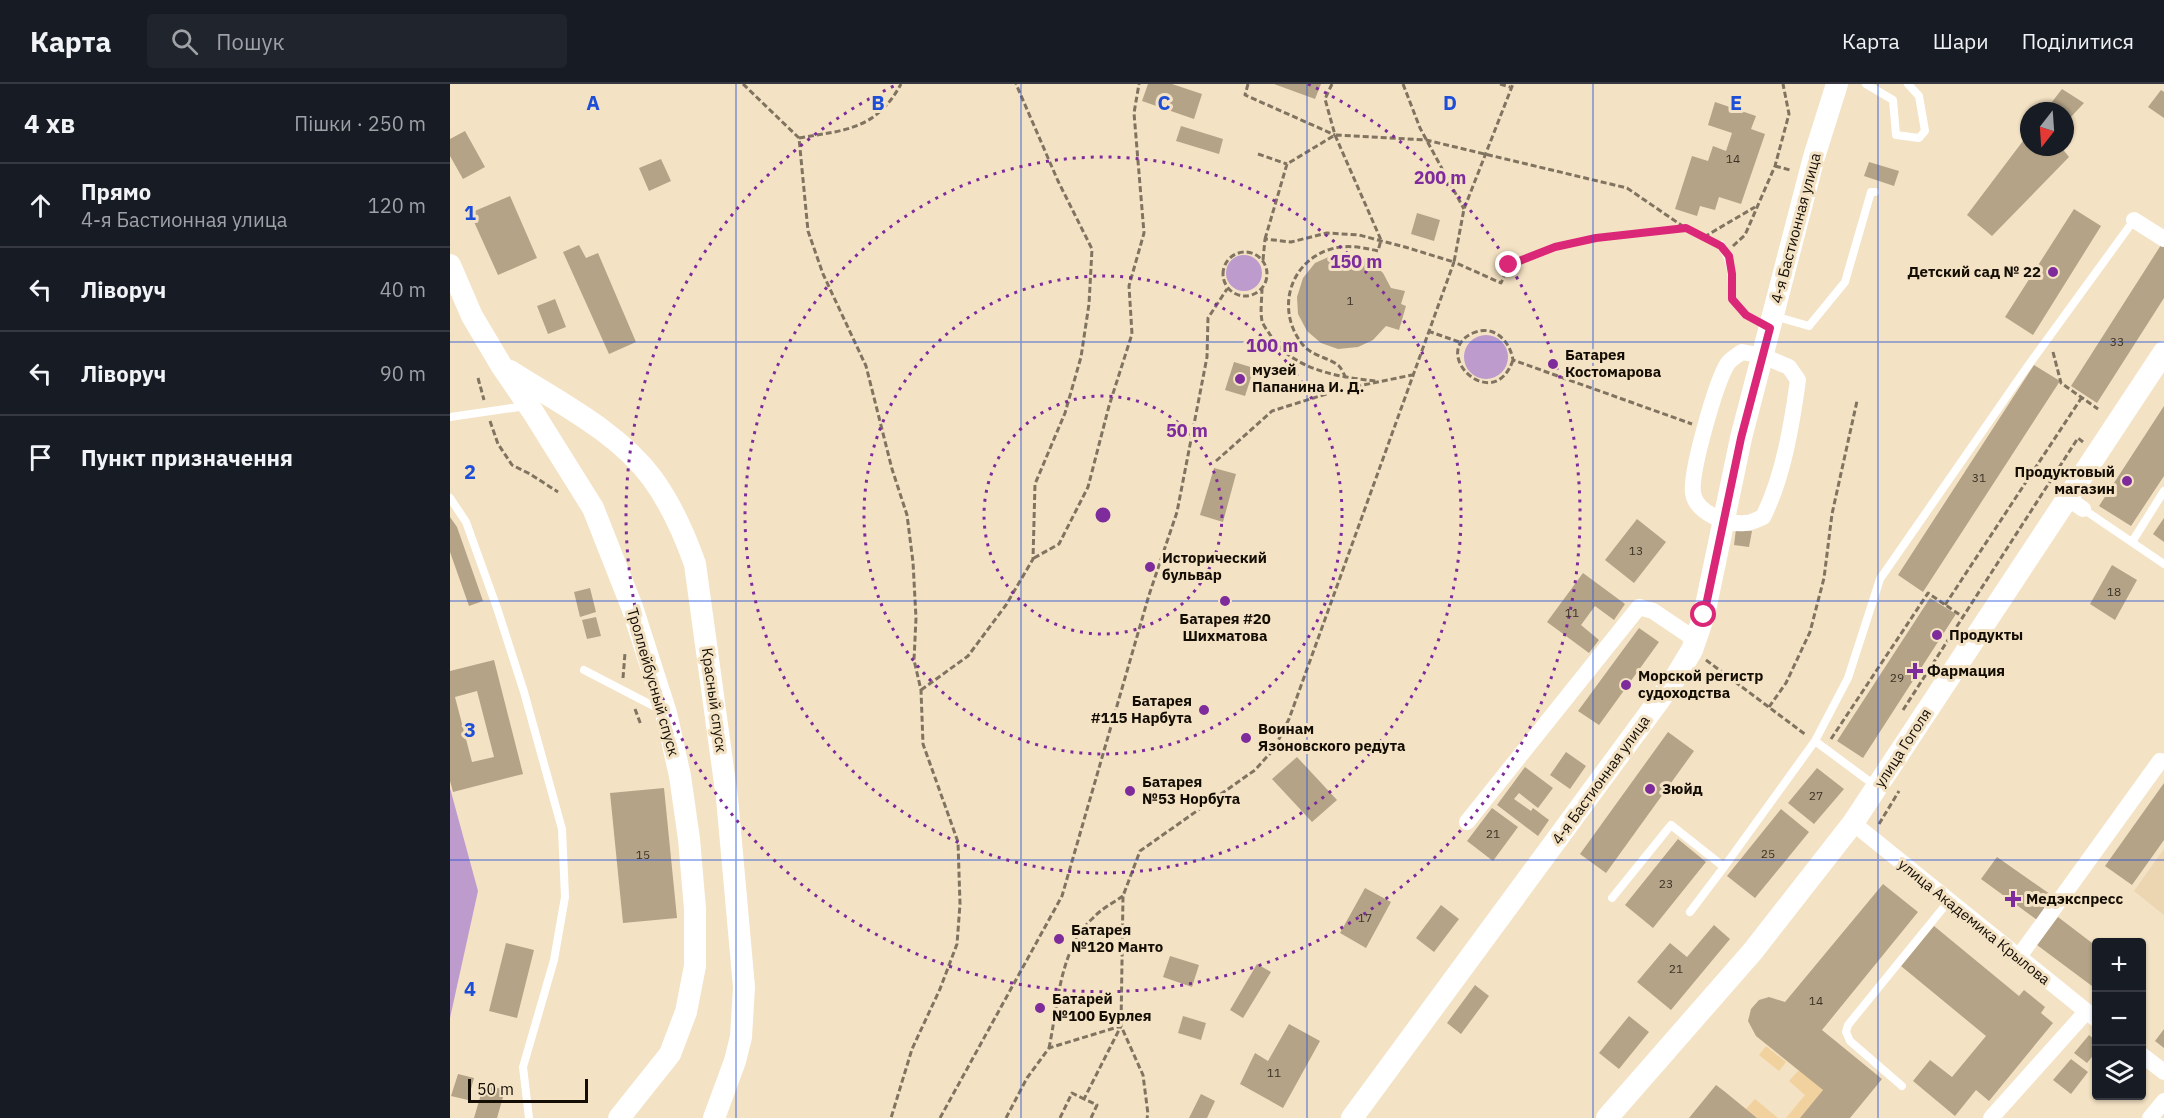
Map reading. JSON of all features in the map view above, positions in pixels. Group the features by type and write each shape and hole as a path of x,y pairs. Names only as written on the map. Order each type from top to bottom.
{"main road":[{"name":"4-я Бастионная улица","path":"1352,1118 1674,680 1694,645 1704,615 1741,438 1814,157 1840,85"},
{"name":"Троллейбусный спуск","path":"450,264 472,316 593,508 632,607 666,713 680,776 689,839 695,909 695,966 686,1012 670,1054 619,1118"},
{"name":"улица Гоголя","path":"1607,1118 1753,951 1853,824 2075,504 2098,452 2164,352"},
{"name":"Красный спуск","path":"501,365 595,426 634,458 651,476 665,497 682,528 695,564 727,798 744,987 741,1037 735,1061 714,1118"}],"street":[{"path":"2134,220 2164,239"},
{"path":"1742,352 1763,356 1789,367 1798,380 1794,407 1772,499 1763,517 1745,523 1724,520 1711,516 1698,505 1693,492 1696,463 1706,424 1728,363 1742,352"},
{"path":"1467,822 1639,607 1653,611 1694,645"},
{"path":"2018,958 2160,761 2164,762"},
{"name":"улица Академика Крылова","path":"1853,824 2092,1016"},
{"path":"1991,1118 2092,1016"},
{"path":"2146,1058 2164,1072"},
{"path":"2150,1118 2164,1101"}],"lane":[{"path":"1866,84 1893,100 1896,135 1919,138 1925,131 1919,96 1908,84"},
{"path":"1721,246 1729,256 1732,299 1746,315 1772,322 1809,326 1845,282 1871,192 1875,192"},
{"path":"1690,912 1815,741 1848,678 1880,579 2049,337 2134,220"},
{"path":"450,417 529,406"},
{"path":"2132,542 2163,494"},
{"path":"450,498 466,522 497,608 524,692 562,829 565,897 554,960 523,1067 529,1118"},
{"path":"2075,504 2164,564"},
{"path":"584,670 666,713"},
{"path":"1815,741 1877,787"},
{"path":"1612,898 1671,825 1724,867"},
{"path":"1902,1086 1850,1041 1846,1032 1848,1025 1948,902"}],"path":[{"path":"743,84 800,138 808,231 823,274 866,366 906,515 916,618 914,660 921,690 923,744 958,842 960,904 957,945 940,989 912,1049 891,1118"},
{"path":"800,138 854,128 875,116 902,84"},
{"path":"1016,84 1058,182 1092,249 1089,304 1081,357 1065,413 1035,484 1033,559"},
{"path":"921,690 968,656 1006,604 1033,559 1059,544 1088,487 1109,406 1132,334 1129,286 1144,233 1134,113 1139,84"},
{"path":"1248,84 1245,95 1335,135 1426,140 1626,188 1686,228 1721,246"},
{"path":"1332,84 1325,99 1335,135 1381,240 1378,252 1355,246 1328,250 1300,268 1294,278 1288,310 1290,322 1304,346 1323,359 1339,366 1346,378"},
{"path":"1403,84 1426,140 1464,209"},
{"path":"1147,1118 1143,1075 1121,1026 1123,896 1140,851 1255,770 1274,750 1289,719 1454,262 1464,209 1512,86 1500,84"},
{"path":"1745,235 1775,166 1789,114 1783,84"},
{"path":"1335,135 1287,164 1265,239 1263,260 1267,274 1262,288 1262,321 1274,341 1296,360 1314,370 1346,378 1382,382"},
{"path":"1258,154 1287,164"},
{"path":"1775,166 1793,171"},
{"path":"1703,237 1757,206"},
{"path":"1265,239 1291,242 1327,233 1359,235 1454,262 1501,283 1509,265 1555,247 1596,238 1686,228"},
{"path":"1262,288 1255,294 1245,297 1235,294 1227,289 1224,282 1224,266 1234,254 1250,252 1263,260"},
{"path":"940,1118 1062,896 1149,595 1177,512 1207,357 1208,318 1227,289"},
{"path":"1428,331 1462,343"},
{"path":"1485,331 1503,338 1511,348 1513,360 1503,377 1494,382 1482,382 1465,374 1459,361 1459,351 1467,336 1485,331"},
{"path":"2049,337 2061,383 2098,409"},
{"path":"1513,360 1693,424"},
{"path":"1216,461 1272,411 1339,390 1412,375"},
{"path":"478,378 498,444 512,465 558,492"},
{"path":"1945,605 2082,397"},
{"path":"1769,707 1786,683 1810,632 1824,578 1832,514 1857,401"},
{"path":"1901,713 2078,438 2098,452"},
{"path":"1825,748 1928,593 1963,617"},
{"path":"1694,645 1769,707 1815,741"},
{"path":"1882,831 1878,826 1904,784"},
{"path":"1006,1118 1027,1078 1049,1048 1072,946 1092,918 1123,896"},
{"path":"1049,1048 1121,1026"},
{"path":"1084,1099 1121,1026"},
{"path":"1060,1118 1072,1093 1097,1105 1091,1118"}],"shaded area":[{"path":"1244,255 1257,260 1262,273 1257,286 1244,291 1231,286 1226,273 1231,260"},
{"path":"1486,335 1495,336 1502,341 1507,348 1507,366 1502,373 1495,378 1486,379 1477,378 1470,373 1465,366 1464,357 1465,348 1470,341 1477,336"},
{"path":"450,788 478,891 450,1018"},
{"path":"2164,849 2164,915 2134,891"},
{"path":"1766,1046 1786,1062 1779,1071 1759,1055"},
{"path":"1799,1070 1823,1090 1800,1118 1786,1118 1805,1095 1789,1081"},
{"path":"1755,1099 1778,1118 1757,1118 1746,1109"}],"building":[{"path":"1148,84 1172,84 1202,94 1194,119 1142,101"},
{"path":"1274,84 1321,84 1315,99"},
{"path":"2062,89 2084,103 2074,114 2074,102 2052,102"},
{"path":"2161,90 2164,92 2164,118 2148,107"},
{"path":"1715,102 1756,116 1751,129 1765,134 1741,204 1719,197 1715,210 1700,206 1697,216 1675,209 1692,156 1708,161 1713,146 1726,151 1732,133 1708,125"},
{"path":"1181,126 1223,139 1219,154 1176,141"},
{"path":"465,131 485,167 463,179 450,156 450,139"},
{"path":"2020,145 2020,156 2069,157 1992,236 1967,215"},
{"path":"661,159 671,181 649,191 639,168"},
{"path":"1869,162 1899,171 1894,186 1864,176"},
{"path":"510,196 537,258 498,275 470,213"},
{"path":"2074,209 2101,226 2033,335 2005,317"},
{"path":"1417,213 1440,220 1434,241 1411,234"},
{"path":"579,245 586,258 598,253 636,342 609,354 563,252"},
{"path":"2161,245 2164,247 2164,298 2097,403 2071,386"},
{"path":"1350,254 1369,260 1383,273 1391,288 1405,291 1401,304 1406,306 1399,330 1386,326 1373,340 1358,347 1338,349 1321,343 1307,331 1298,314 1297,297 1303,278 1315,263 1333,255"},
{"path":"555,299 566,327 548,334 537,306"},
{"name":"музей Папанина И. Д.","path":"1234,362 1254,368 1245,396 1225,390"},
{"path":"2034,365 2060,381 1923,592 1898,575"},
{"path":"2164,406 2164,476 2131,526 2099,506"},
{"path":"1214,468 1236,474 1223,522 1200,515"},
{"path":"450,517 457,527 483,601 469,606 450,552"},
{"path":"2164,518 2164,542 2153,534"},
{"path":"1637,519 1666,542 1634,583 1605,560"},
{"path":"1736,529 1752,531 1749,547 1734,545"},
{"path":"2112,565 2137,580 2115,620 2090,604"},
{"path":"1583,573 1625,604 1614,620 1595,606 1581,625 1599,640 1589,653 1547,622"},
{"path":"590,588 596,612 580,617 574,592"},
{"path":"1930,598 1956,614 1863,758 1837,741"},
{"path":"596,617 601,636 587,639 582,620"},
{"path":"1639,628 1659,642 1599,725 1578,711"},
{"path":"494,660 523,774 453,792 450,781 450,671","holes":["477,691 494,757 472,762 455,697"]},
{"path":"1668,732 1694,751 1606,873 1580,854"},
{"path":"1566,752 1586,766 1570,789 1550,775"},
{"path":"1297,757 1337,800 1312,822 1272,779"},
{"path":"1525,767 1553,788 1538,808 1519,793 1514,799 1531,811 1533,808 1549,820 1538,836 1497,805"},
{"path":"1817,768 1844,789 1814,824 1788,803"},
{"path":"2164,783 2164,840 2132,885 2105,866"},
{"path":"664,788 677,918 623,923 610,793"},
{"path":"1492,808 1518,827 1493,861 1467,841"},
{"path":"1781,809 1809,832 1755,898 1727,876"},
{"path":"1678,839 1706,862 1653,928 1625,905"},
{"path":"1997,857 2057,899 2040,922 1981,879"},
{"path":"1883,884 1918,912 1822,1030 1882,1079 1850,1118 1800,1118 1823,1090 1756,1036 1748,1021 1751,1009 1759,1000 1769,997 1785,1002"},
{"path":"1365,888 1391,902 1366,948 1340,933"},
{"path":"1441,905 1459,919 1434,952 1416,938"},
{"path":"2058,917 2092,943 2092,986 2037,945"},
{"path":"1714,925 1730,939 1671,1010 1637,982 1670,943 1687,957"},
{"path":"1934,926 2019,996 2024,990 2045,1007 2041,1013 2053,1023 1989,1101 1976,1090 1955,1116 1913,1081 1930,1060 1952,1077 1986,1036 1901,966"},
{"path":"506,943 534,950 517,1018 489,1011"},
{"path":"1170,956 1199,965 1192,987 1163,977"},
{"path":"1257,964 1271,972 1243,1018 1230,1010"},
{"path":"1475,985 1489,996 1461,1034 1447,1023"},
{"path":"1183,1016 1206,1023 1201,1040 1178,1033"},
{"path":"1629,1016 1649,1032 1619,1069 1599,1053"},
{"path":"1289,1024 1320,1041 1283,1108 1240,1084 1255,1053 1268,1061"},
{"path":"2164,1029 2164,1048 2155,1041"},
{"path":"2089,1035 2092,1038 2092,1057 2087,1063 2074,1053"},
{"path":"2071,1059 2088,1072 2071,1094 2053,1080"},
{"path":"458,1074 474,1078 468,1100 451,1096"},
{"path":"484,1084 505,1090 497,1118 474,1118"},
{"path":"1716,1085 1724,1091 1757,1118 1689,1118"},
{"path":"1201,1094 1215,1101 1207,1118 1189,1118"}],"place":[{"name":"Детский сад № 22","path":"2053,272"},
{"name":"Батарея Костомарова","path":"1553,364"},
{"name":"музей Папанина И. Д.","path":"1240,379"},
{"name":"Продуктовый магазин","path":"2127,481"},
{"name":"Исторический бульвар","path":"1150,567"},
{"name":"Батарея #20 Шихматова","path":"1225,601"},
{"name":"Продукты","path":"1937,635"},
{"name":"Фармация","path":"1915,671"},
{"name":"Морской регистр судоходства","path":"1626,685"},
{"name":"Батарея #115 Нарбута","path":"1204,710"},
{"name":"Воинам Язоновского редута","path":"1246,738"},
{"name":"Зюйд","path":"1650,789"},
{"name":"Батарея №53 Норбута","path":"1130,791"},
{"name":"Медэкспресс","path":"2013,899"},
{"name":"Батарея №120 Манто","path":"1059,939"},
{"name":"Батарей №100 Бурлея","path":"1040,1008"}],"route":[{"path":"1509,265 1555,247 1596,238 1686,228 1721,246 1729,256 1732,299 1746,315 1770,328 1741,438 1704,615"}]}
